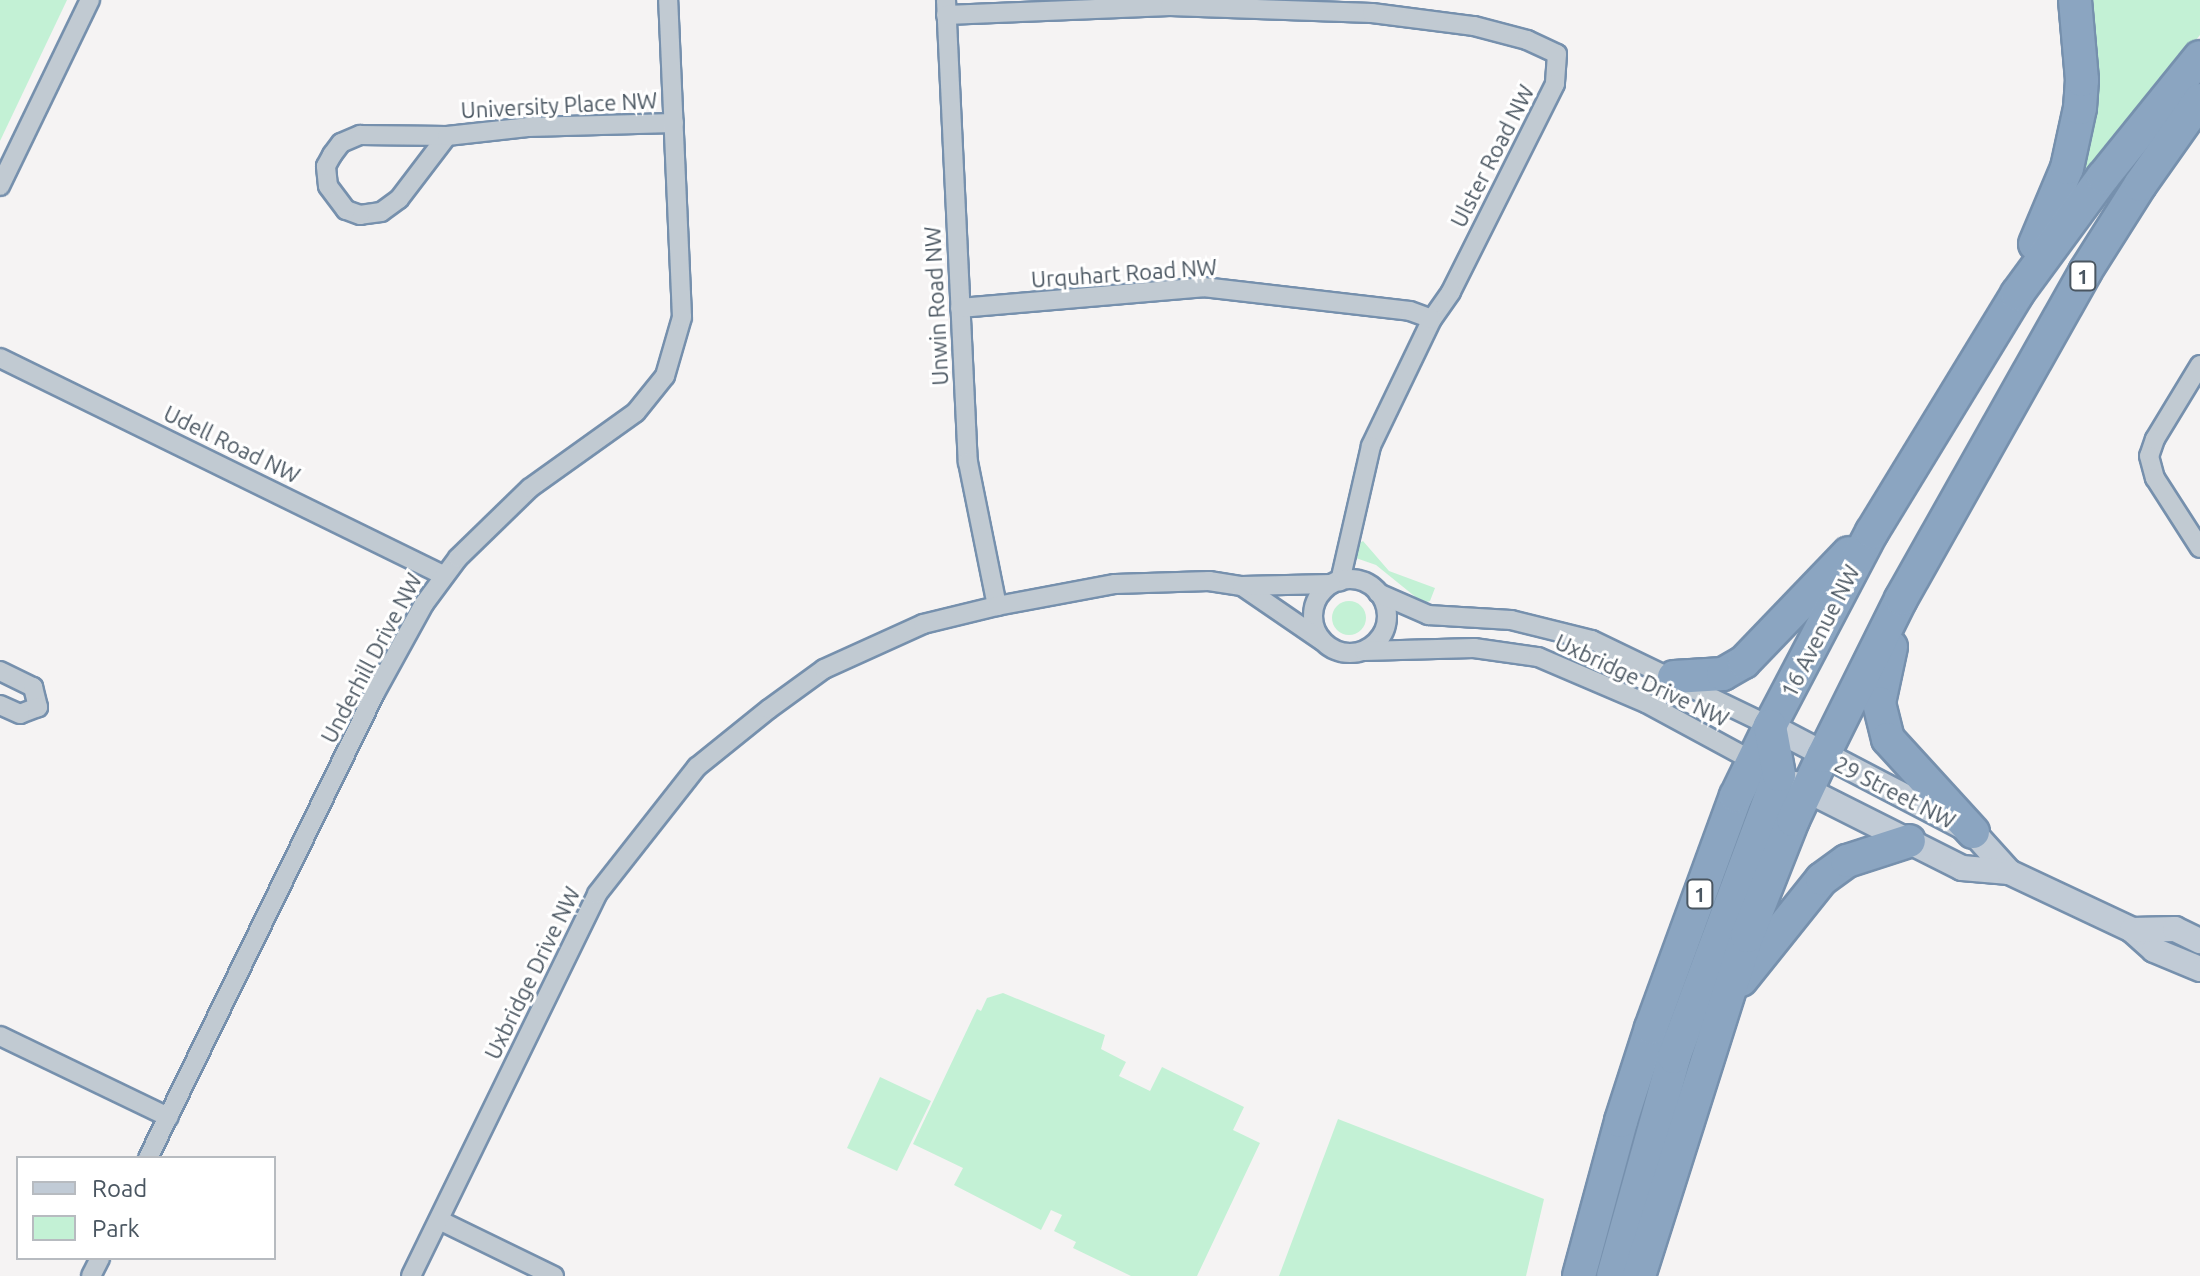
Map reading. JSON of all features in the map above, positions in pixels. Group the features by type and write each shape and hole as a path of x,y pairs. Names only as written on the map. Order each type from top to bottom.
{"highway":[{"path":"2017,294 2030,254 2054,204 2074,142 2082,80 2075,0"},
{"name":"16 Avenue NW","path":"1639,1276 1747,936 1780,776 1770,726 1872,532 2017,294 2103,177 2200,57"},
{"name":"16 Avenue NW","path":"1579,1276 1621,1121 1651,1028 1736,796 1823,756 1901,599 2085,272 2140,185 2200,100"},
{"path":"1674,677 1723,674 1744,662 1872,532"},
{"path":"1901,599 1879,703 1882,724 1888,739 1904,759 1973,832"},
{"path":"1613,1276 1674,1057 1780,776"},
{"path":"1712,1041 1743,977 1822,879 1847,861 1909,841"}],"street":[{"path":"0,186 90,0"},
{"name":"Underhill Drive NW","path":"149,1156 375,693 443,575 530,488 636,412 665,376 682,317 668,0"},
{"name":"Ulster Road NW","path":"946,7 1170,6 1372,13 1474,26 1527,40 1557,54 1555,84 1451,292 1432,319 1371,446 1336,583"},
{"name":"Unwin Road NW","path":"946,7 968,462 997,606"},
{"name":"University Place NW","path":"447,136 399,199 381,212 360,215 346,210 328,186 326,166 341,143 360,135 447,136 528,127 674,123"},
{"name":"Urquhart Road NW","path":"960,308 1203,287 1410,311 1432,319"},
{"name":"Udell Road NW","path":"0,358 443,575"},
{"path":"2200,365 2155,439 2149,456 2155,478 2200,548"},
{"name":"Uxbridge Drive NW","path":"411,1276 597,894 697,767 824,669 923,624 997,606 1115,584 1209,581 1242,586 1336,583"},
{"path":"1361,581 1378,593 1384,603 1385,625 1381,636 1364,651 1342,653 1323,642 1313,622 1313,611 1317,600 1336,583 1361,581"},
{"name":"Uxbridge Drive NW","path":"1242,586 1323,642"},
{"name":"Uxbridge Drive NW","path":"1378,593 1428,615 1541,625 1592,640 1770,726"},
{"name":"Uxbridge Drive NW","path":"1364,651 1474,648 1538,657 1646,703 1780,776"},
{"path":"0,671 33,687 38,707 20,714 0,705"},
{"name":"29 Street NW","path":"1770,726 1973,832 2009,872"},
{"name":"29 Street NW","path":"1780,776 1962,868 2009,872 2132,930 2154,950 2200,969"},
{"name":"29 Street NW","path":"2132,930 2175,929 2200,941"},
{"path":"0,1036 168,1117"},
{"path":"439,1220 554,1276"}],"green space":[{"path":"0,0 67,0 0,141"},
{"path":"2093,0 2200,0 2200,35 2073,197 2096,107 2099,75"},
{"path":"1363,541 1389,571 1435,588 1430,601 1423,603 1376,565 1353,557 1356,545"},
{"path":"1349,601 1361,606 1366,618 1361,630 1349,635 1337,630 1332,618 1337,606"},
{"path":"1003,993 1105,1035 1101,1049 1126,1062 1119,1076 1150,1091 1162,1067 1244,1107 1233,1130 1260,1143 1197,1276 1131,1276 1073,1248 1076,1242 1054,1231 1062,1215 1051,1210 1041,1230 954,1185 963,1168 913,1144 977,1009 981,1011 987,998"},
{"path":"880,1077 931,1101 897,1171 847,1148"},
{"path":"1338,1119 1544,1199 1526,1276 1279,1276"}]}
